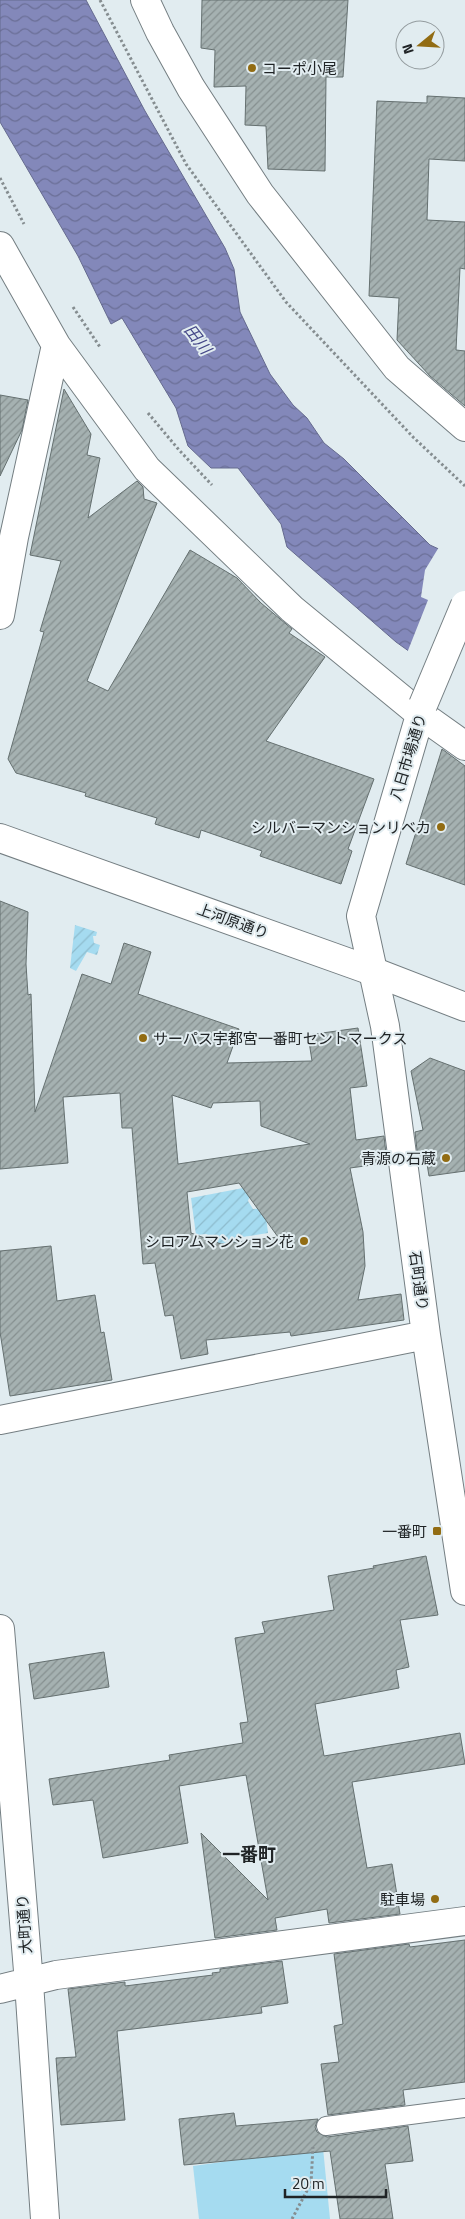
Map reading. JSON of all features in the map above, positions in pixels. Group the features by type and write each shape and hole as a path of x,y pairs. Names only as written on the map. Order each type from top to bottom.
{"street":[{"path":"145,0 160,32 191,88 260,194 397,368 465,426"},
{"path":"2,254 56,345 147,469 292,609 422,710 465,746"},
{"path":"0,615 7,534 56,345"},
{"name":"八日市場通り","path":"372,971 361,916 422,710 465,605"},
{"name":"上河原通り","path":"0,838 372,971 465,1007"},
{"name":"石町通り","path":"372,971 385,1026 426,1335 465,1591"},
{"path":"0,1420 426,1335"},
{"name":"大町通り","path":"0,1629 29,1982 44,2219"},
{"path":"0,1989 56,1975 465,1921"}],"lane":[{"path":"326,2126 465,2108"}],"path":[{"path":"0,178 28,230"},
{"path":"71,303 103,352"},
{"path":"143,407 179,450 216,489"},
{"path":"292,2219 311,2183 312,2149 326,2126"}],"shaded area":[{"path":"75,925 97,932 96,936 93,936 94,943 100,945 97,955 87,952 76,971 70,968"},
{"path":"264,1184 251,1192 248,1201 253,1209 265,1208 268,1233 236,1238 237,1248 217,1251 216,1239 206,1234 196,1235 191,1198"},
{"path":"323,2148 330,2219 199,2219 193,2166"}],"water":[{"name":"田川","path":"0,0 86,0 145,111 225,248 234,269 240,312 270,374 293,405 307,418 324,443 344,459 430,545 465,561 465,691 396,642 287,547 281,524 238,468 211,468 188,446 176,408 122,318 111,324 78,256 0,122"}],"pier":[{"path":"439,547 465,558 465,693 407,653 428,600 421,597 425,570"}],"building":[{"name":"コーポ小尾","path":"202,0 348,0 343,77 326,77 325,171 268,169 266,126 245,125 246,86 214,87 215,50 201,48"},
{"path":"427,96 465,98 465,161 429,159 427,220 465,222 465,269 460,268 456,350 465,351 465,406 430,376 397,340 399,298 369,296 377,101 427,103"},
{"path":"64,389 91,434 87,455 100,458 88,518 137,481 143,487 144,499 157,503 87,681 108,691 190,550 237,578 261,603 292,629 289,633 325,657 266,741 374,779 348,849 352,851 341,884 260,856 262,851 201,830 199,838 155,824 157,818 85,796 86,793 16,773 8,759 44,632 40,631 61,561 30,555"},
{"path":"0,395 28,400 22,430 0,476"},
{"name":"シルバーマンションリベカ","path":"442,749 465,766 465,885 406,864"},
{"path":"0,901 28,912 26,964 28,995 31,994 35,1112 82,974 111,984 124,943 151,952 138,994 239,1029 227,1063 312,1061 308,1035 358,1028 367,1086 350,1088 356,1140 384,1136 387,1163 350,1168 363,1232 365,1266 358,1300 401,1294 404,1320 291,1336 290,1332 206,1340 208,1354 181,1359 173,1315 165,1316 155,1263 143,1264 132,1128 122,1128 120,1093 63,1097 68,1163 0,1169","holes":["172,1095 211,1108 213,1103 260,1101 261,1126 310,1144 178,1164","239,1183 278,1237 221,1244 191,1233 187,1192"]},
{"path":"430,1058 465,1071 465,1171 429,1176 426,1158 418,1159 415,1132 423,1130 411,1071"},
{"path":"51,1246 57,1301 95,1295 101,1333 104,1332 112,1380 10,1396 0,1332 0,1251"},
{"path":"426,1556 438,1615 400,1620 409,1667 396,1670 399,1688 315,1704 324,1756 460,1733 465,1764 352,1782 367,1868 392,1864 400,1914 329,1923 327,1909 275,1918 277,1930 215,1938 201,1833 268,1900 246,1775 179,1786 188,1843 103,1858 93,1800 53,1805 49,1779 170,1760 169,1755 243,1743 240,1723 248,1722 235,1638 265,1633 262,1622 334,1610 328,1576"},
{"path":"104,1652 109,1687 34,1699 29,1664"},
{"path":"465,1940 465,2082 403,2090 405,2105 328,2115 321,2064 339,2062 334,2026 343,2024 334,1954 409,1944 410,1947"},
{"path":"282,1961 288,2003 261,2007 262,2013 117,2031 125,2120 61,2125 56,2058 76,2057 68,1989 125,1982 125,1986 213,1975 212,1973 220,1972 220,1969"},
{"path":"234,2113 236,2126 318,2119 315,2127 317,2132 327,2137 408,2126 413,2161 385,2164 393,2219 340,2219 330,2151 184,2165 179,2119"}],"place":[{"name":"コーポ小尾","path":"252,68"},
{"name":"シルバーマンションリベカ","path":"441,827"},
{"name":"サーパス宇都宮一番町セントマークス","path":"143,1038"},
{"name":"青源の石蔵","path":"446,1158"},
{"name":"シロアムマンション花","path":"304,1241"},
{"name":"一番町","path":"437,1531"},
{"name":"駐車場","path":"435,1899"}],"district":[{"name":"一番町","path":"249,1854"}]}
